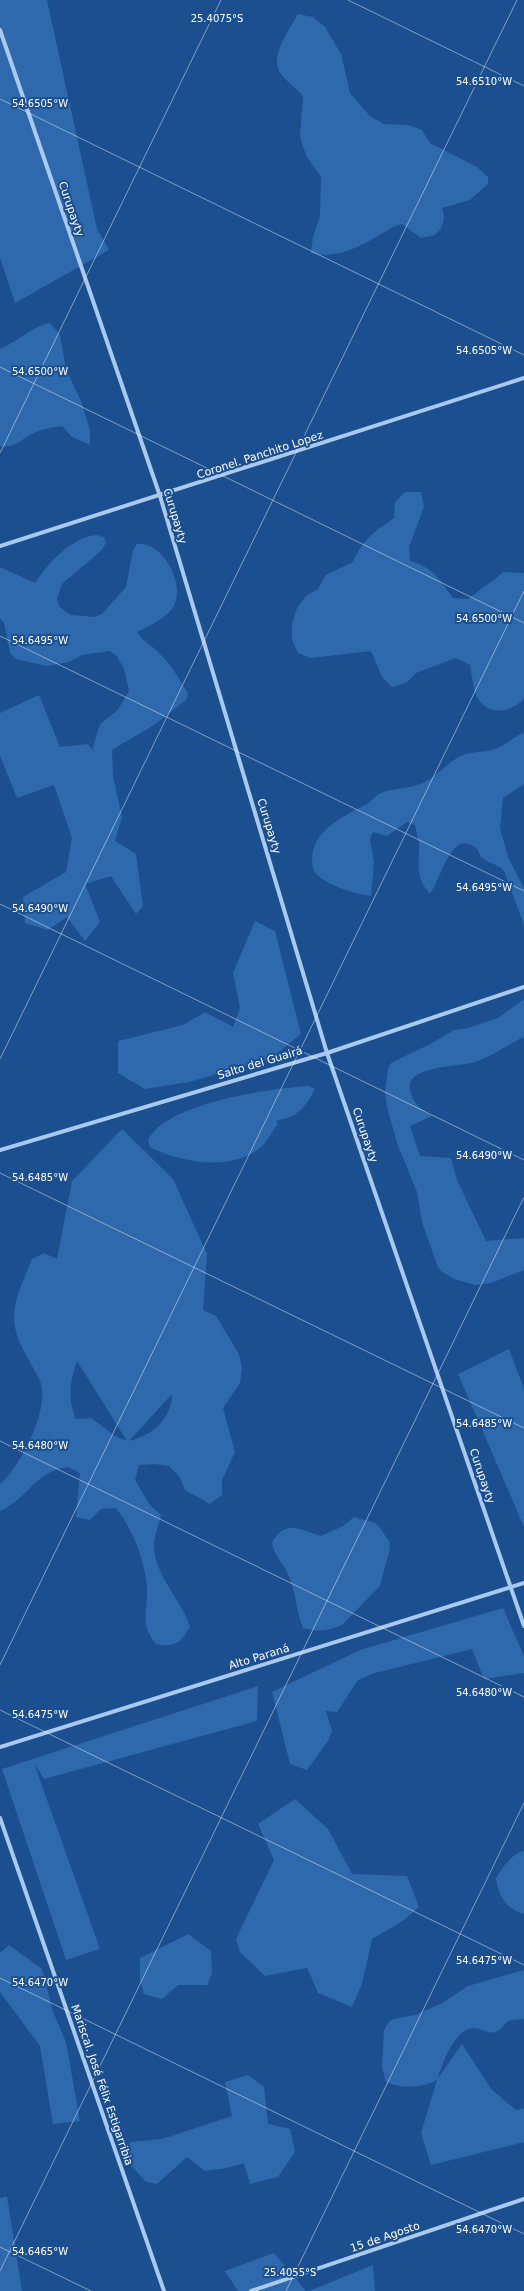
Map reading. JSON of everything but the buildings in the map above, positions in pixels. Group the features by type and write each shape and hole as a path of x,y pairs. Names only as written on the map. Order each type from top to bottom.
{"street":[{"name":"Curupayty","path":"0,30 160,496 327,1053 524,1626"},
{"name":"Coronel. Panchito Lopez","path":"0,546 160,496 524,378"},
{"name":"Salto del Guairá","path":"0,1150 327,1053 524,987"},
{"name":"Alto Paraná","path":"0,1747 524,1583"},
{"name":"Mariscal. José Félix Estigarribia","path":"0,1818 164,2291"},
{"name":"15 de Agosto","path":"251,2291 524,2199"}],"shaded area":[{"path":"0,0 47,0 97,229 109,250 15,303 0,258"},
{"path":"298,14 313,17 325,27 341,54 350,93 370,116 384,124 408,125 422,130 430,143 477,167 488,177 488,184 470,200 442,208 444,220 440,229 435,235 421,238 402,224 395,226 366,243 345,252 322,255 311,253 313,237 320,216 321,177 307,157 300,136 303,96 281,74 277,60 282,43"},
{"path":"50,323 60,335 66,369 81,401 90,430 90,445 72,437 62,426 48,428 37,432 14,445 5,447 0,446 0,349 13,343 30,331"},
{"path":"405,492 421,492 424,507 409,547 410,561 425,567 435,575 453,598 468,599 504,572 524,573 524,699 513,707 494,710 483,704 478,699 475,692 470,665 456,658 416,673 406,683 392,687 382,677 371,651 311,658 298,653 292,640 292,624 297,608 306,596 318,589 326,575 353,562 365,542 394,518 395,502"},
{"path":"96,535 104,537 106,543 102,550 62,584 57,599 60,607 72,615 95,617 102,614 126,587 133,550 137,544 146,545 154,549 162,555 173,573 177,594 175,603 169,613 137,632 141,638 162,656 178,677 188,694 186,700 154,725 112,750 113,776 122,817 115,841 136,854 143,906 136,914 111,876 85,884 100,922 85,941 67,917 48,930 25,923 23,897 66,872 72,838 54,785 17,798 0,756 0,713 39,695 60,747 88,744 94,751 93,747 100,724 118,710 129,691 124,669 117,656 110,651 82,655 69,662 46,666 16,659 10,653 4,623 0,618 0,567 35,583 46,567 69,546 87,537"},
{"path":"524,732 524,784 503,798 500,828 508,857 524,888 524,925 502,868 481,857 477,849 468,844 460,844 454,849 430,894 421,880 419,846 415,825 407,822 387,836 373,832 370,839 374,862 371,896 338,887 329,883 316,873 313,868 312,856 315,845 320,836 337,821 367,804 381,793 423,783 461,756 496,749"},
{"path":"255,921 275,931 301,1034 270,1059 189,1082 145,1089 118,1073 118,1041 183,1025 205,1012 233,1027 240,1008 233,973"},
{"path":"524,999 524,1037 481,1060 468,1064 425,1071 416,1075 411,1081 410,1089 415,1102 432,1116 410,1126 420,1156 451,1158 457,1180 486,1241 524,1238 524,1270 491,1283 475,1285 454,1279 441,1271 437,1265 422,1222 417,1192 397,1143 387,1107 385,1092 388,1069 391,1063 434,1042 454,1030 468,1028 498,1018"},
{"path":"309,1086 315,1089 304,1107 290,1117 276,1121 278,1124 264,1144 252,1153 239,1159 224,1162 192,1161 163,1153 150,1147 148,1140 158,1127 175,1116 197,1107 246,1094"},
{"path":"122,1129 173,1179 207,1254 203,1310 216,1316 239,1354 242,1368 240,1383 223,1408 235,1452 222,1480 222,1495 210,1504 185,1490 179,1476 169,1466 155,1464 139,1465 135,1480 150,1505 161,1515 154,1542 155,1556 163,1577 181,1606 190,1626 184,1637 177,1643 173,1644 156,1644 148,1629 146,1623 147,1588 144,1567 133,1536 116,1508 101,1509 90,1520 76,1517 80,1473 68,1467 53,1471 39,1480 14,1503 0,1511 0,1484 16,1465 32,1436 41,1406 42,1392 40,1381 20,1343 15,1326 14,1310 20,1288 32,1259 44,1253 57,1259 72,1181","holes":["77,1361 127,1441 115,1436 91,1418 76,1419 71,1403 70,1390","172,1394 168,1411 159,1425 146,1435 129,1441"]},
{"path":"509,1349 524,1389 524,1527 458,1374"},
{"path":"354,1517 375,1523 389,1541 390,1548 380,1586 342,1625 333,1629 323,1630 303,1628 291,1582 275,1552 272,1542 277,1535 288,1528 299,1529 321,1536 343,1526"},
{"path":"503,1608 524,1656 524,1673 484,1679 472,1649 375,1673 358,1680 337,1712 326,1711 332,1731 328,1741 307,1770 290,1764 272,1692 360,1650"},
{"path":"258,1686 257,1721 44,1779 34,1763 100,1949 66,1960 2,1769"},
{"path":"295,1799 328,1829 352,1874 407,1876 419,1907 403,1921 372,1939 362,1984 352,2007 318,1993 307,1968 265,1976 240,1952 236,1939 274,1860 258,1824"},
{"path":"524,1851 524,1914 512,1909 504,1900 501,1896 496,1878 511,1858"},
{"path":"188,1934 211,1951 212,1973 207,1985 178,1985 162,1999 144,1994 140,1980 140,1958"},
{"path":"9,1945 42,1969 53,2012 66,2042 80,2121 53,2124 40,2046 0,1992 0,1953"},
{"path":"524,1970 524,2019 510,2020 495,2032 474,2028 461,2034 450,2048 438,2078 462,2044 492,2090 516,2110 524,2108 524,2142 431,2165 421,2133 437,2080 425,2085 412,2087 399,2086 386,2082 382,2067 384,2030 388,2023 393,2019 415,2015 442,2003 468,1986"},
{"path":"248,2075 264,2087 268,2124 290,2129 295,2152 278,2177 250,2184 244,2163 227,2168 205,2171 187,2157 157,2184 146,2182 129,2163 130,2142 162,2139 232,2116 225,2082"},
{"path":"7,2196 22,2291 0,2291 0,2198"},
{"path":"274,2253 306,2291 238,2291 225,2271"},
{"path":"373,2265 375,2291 309,2291"}]}
